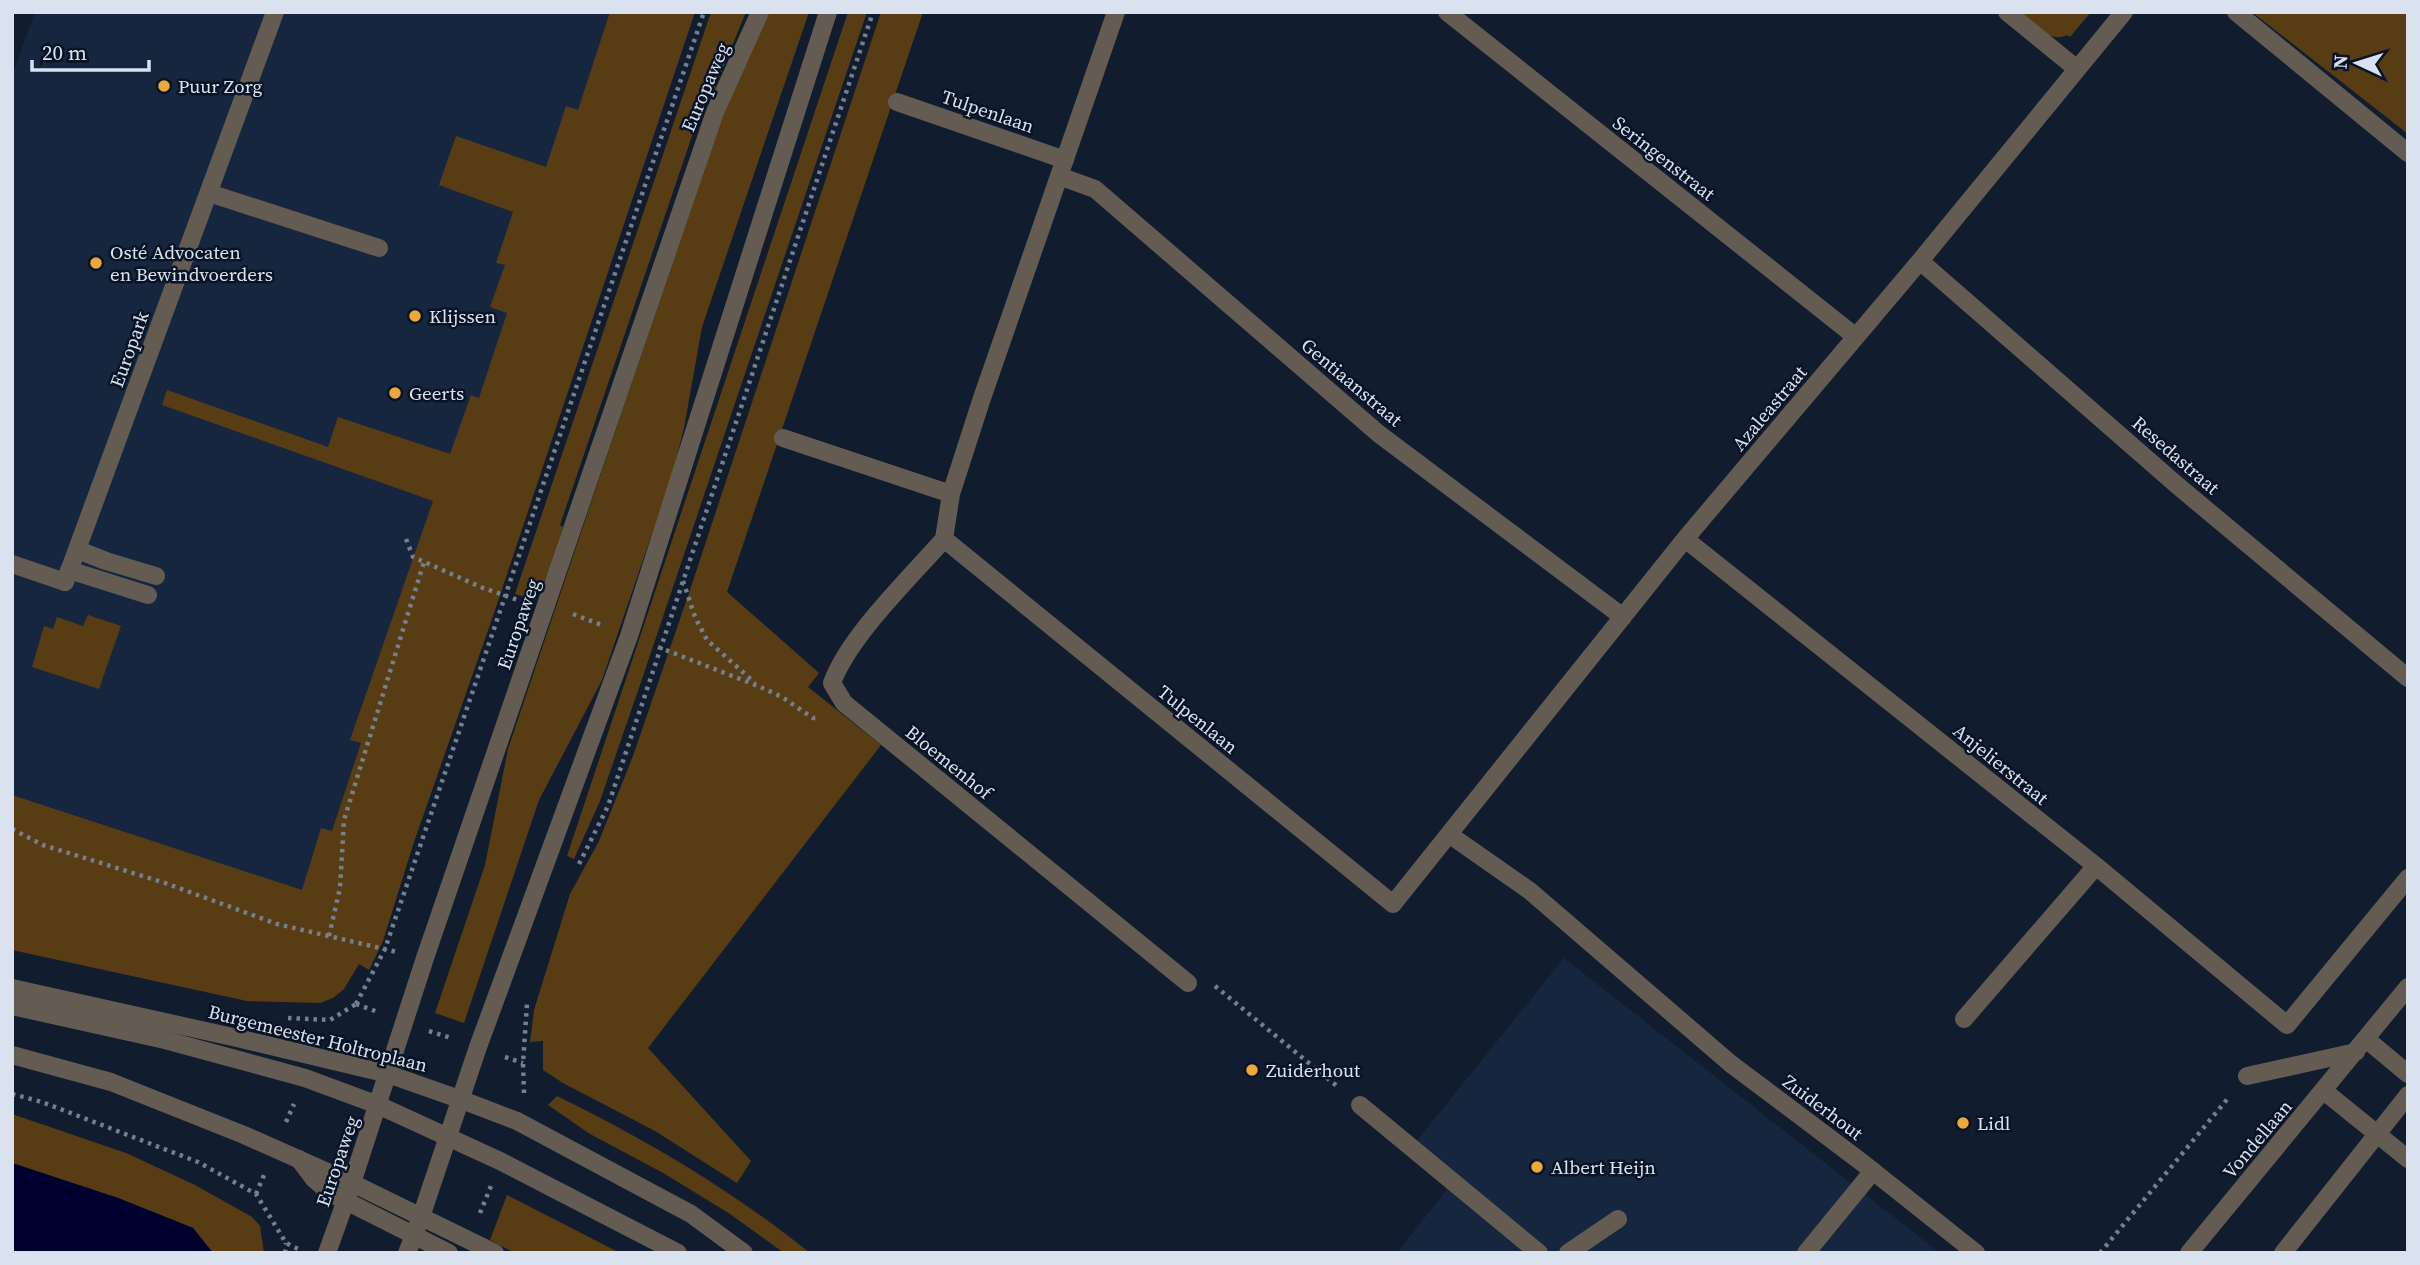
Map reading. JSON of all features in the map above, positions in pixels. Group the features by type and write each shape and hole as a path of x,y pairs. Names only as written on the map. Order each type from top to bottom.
{"street":[{"name":"Europark","path":"67,576 275,12"},
{"name":"Europaweg","path":"327,1253 406,1023 425,958 715,112 760,12"},
{"path":"407,1253 449,1139 478,1047 629,636 828,12"},
{"path":"844,704 832,683 839,665 861,635 944,539 951,494 1116,12"},
{"name":"Seringenstraat","path":"1447,12 1856,337"},
{"path":"2007,12 2077,69"},
{"name":"Azaleastraat","path":"1450,835 1685,539 1920,261 2124,12"},
{"path":"2236,12 2408,153"},
{"name":"Tulpenlaan","path":"897,102 1062,168"},
{"name":"Gentiaanstraat","path":"1062,168 1095,189 1379,434 1623,617"},
{"path":"209,193 379,248"},
{"name":"Resedastraat","path":"1920,261 2178,486 2408,678"},
{"path":"783,438 951,494"},
{"name":"Tulpenlaan","path":"944,539 1393,904 1450,835"},
{"name":"Anjelierstraat","path":"1685,539 2096,866 2287,1025 2408,878"},
{"path":"78,550 156,576"},
{"path":"12,564 148,596"},
{"name":"Bloemenhof","path":"844,704 1188,984"},
{"name":"Zuiderhout","path":"1450,835 1530,891 1731,1064 1976,1253"},
{"path":"1964,1019 2096,866"},
{"name":"Vondellaan","path":"2189,1253 2408,987"},
{"name":"Burgemeester Holtroplaan","path":"12,988 388,1074 462,1100 517,1121 680,1208 744,1253"},
{"name":"Burgemeester Holtroplaan","path":"12,1006 165,1040 305,1078 378,1105 500,1161 678,1253"},
{"path":"2361,1045 2408,1074"},
{"name":"Vondellaan","path":"2247,1076 2361,1045"},
{"path":"12,1055 111,1082 299,1159 495,1253"},
{"path":"2324,1091 2408,1159"},
{"path":"2283,1253 2408,1095"},
{"path":"1360,1105 1539,1253"},
{"path":"299,1159 314,1179 345,1202 449,1253"},
{"path":"1806,1253 1873,1171"},
{"path":"1568,1253 1618,1219"}],"path":[{"name":"Europaweg","path":"406,1023 356,1004 385,949 704,12"},
{"path":"578,867 608,806 873,12"},
{"path":"406,539 414,557 483,589 507,597"},
{"path":"330,936 340,888 344,820 424,562"},
{"path":"683,579 695,618 707,640 758,686"},
{"path":"568,612 758,686 782,697 813,718 820,718 844,704"},
{"path":"12,829 43,845 165,883 277,924 425,958"},
{"path":"1207,980 1360,1105"},
{"path":"523,1088 526,1005 531,993"},
{"path":"406,1023 523,1063"},
{"path":"2100,1253 2247,1076"},
{"path":"12,1094 42,1102 198,1162 256,1194 286,1243 304,1252"},
{"path":"285,1253 286,1243"}],"shaded area":[{"path":"35,12 660,12 337,933 12,818 12,76"},
{"path":"610,12 695,12 492,619 413,845 383,941 369,970 359,964 344,989 333,998 320,1003 247,1001 12,950 12,795 302,890 321,828 332,831 361,743 350,740 433,501 162,405 167,390 328,447 338,417 450,454 471,395 479,398 507,313 490,307 505,265 496,263 513,212 439,185 456,136 546,167 566,106 578,110"},
{"path":"711,12 746,12 693,133 560,525 563,527 547,575 535,600 515,594"},
{"path":"765,12 809,12 702,327 684,428 673,472 602,680 539,800 464,1023 435,1013 485,865 508,749 709,153"},
{"path":"848,12 867,12 600,801 574,859 567,856"},
{"path":"881,12 923,12 727,592 819,673 808,687 881,745 648,1048 751,1161 737,1183 655,1131 543,1070 543,1041 530,1042 534,1010 570,894 599,841 633,756"},
{"path":"2018,12 2091,12 2070,37 2054,37 2041,31"},
{"path":"2252,12 2408,12 2408,134"},
{"path":"88,615 121,626 99,689 32,667 44,626 53,629 57,617 83,626"},
{"path":"1564,958 1940,1253 1397,1253 1455,1179 1412,1147"},
{"path":"557,1096 688,1167 750,1208 810,1253 784,1253 730,1214 665,1174 590,1134 548,1105"},
{"path":"12,1114 126,1153 195,1185 252,1217 260,1226 264,1253 213,1253 193,1228 118,1198 12,1163"},
{"path":"12,1163 118,1198 193,1228 213,1253 12,1253"},
{"path":"507,1195 620,1253 515,1253 490,1240"}],"place":[{"name":"Puur Zorg","path":"164,86"},
{"name":"Osté Advocaten en Bewindvoerders","path":"96,263"},
{"name":"Klijssen","path":"415,316"},
{"name":"Geerts","path":"395,393"},
{"name":"Zuiderhout","path":"1252,1070"},
{"name":"Lidl","path":"1963,1123"},
{"name":"Albert Heijn","path":"1537,1167"}]}
